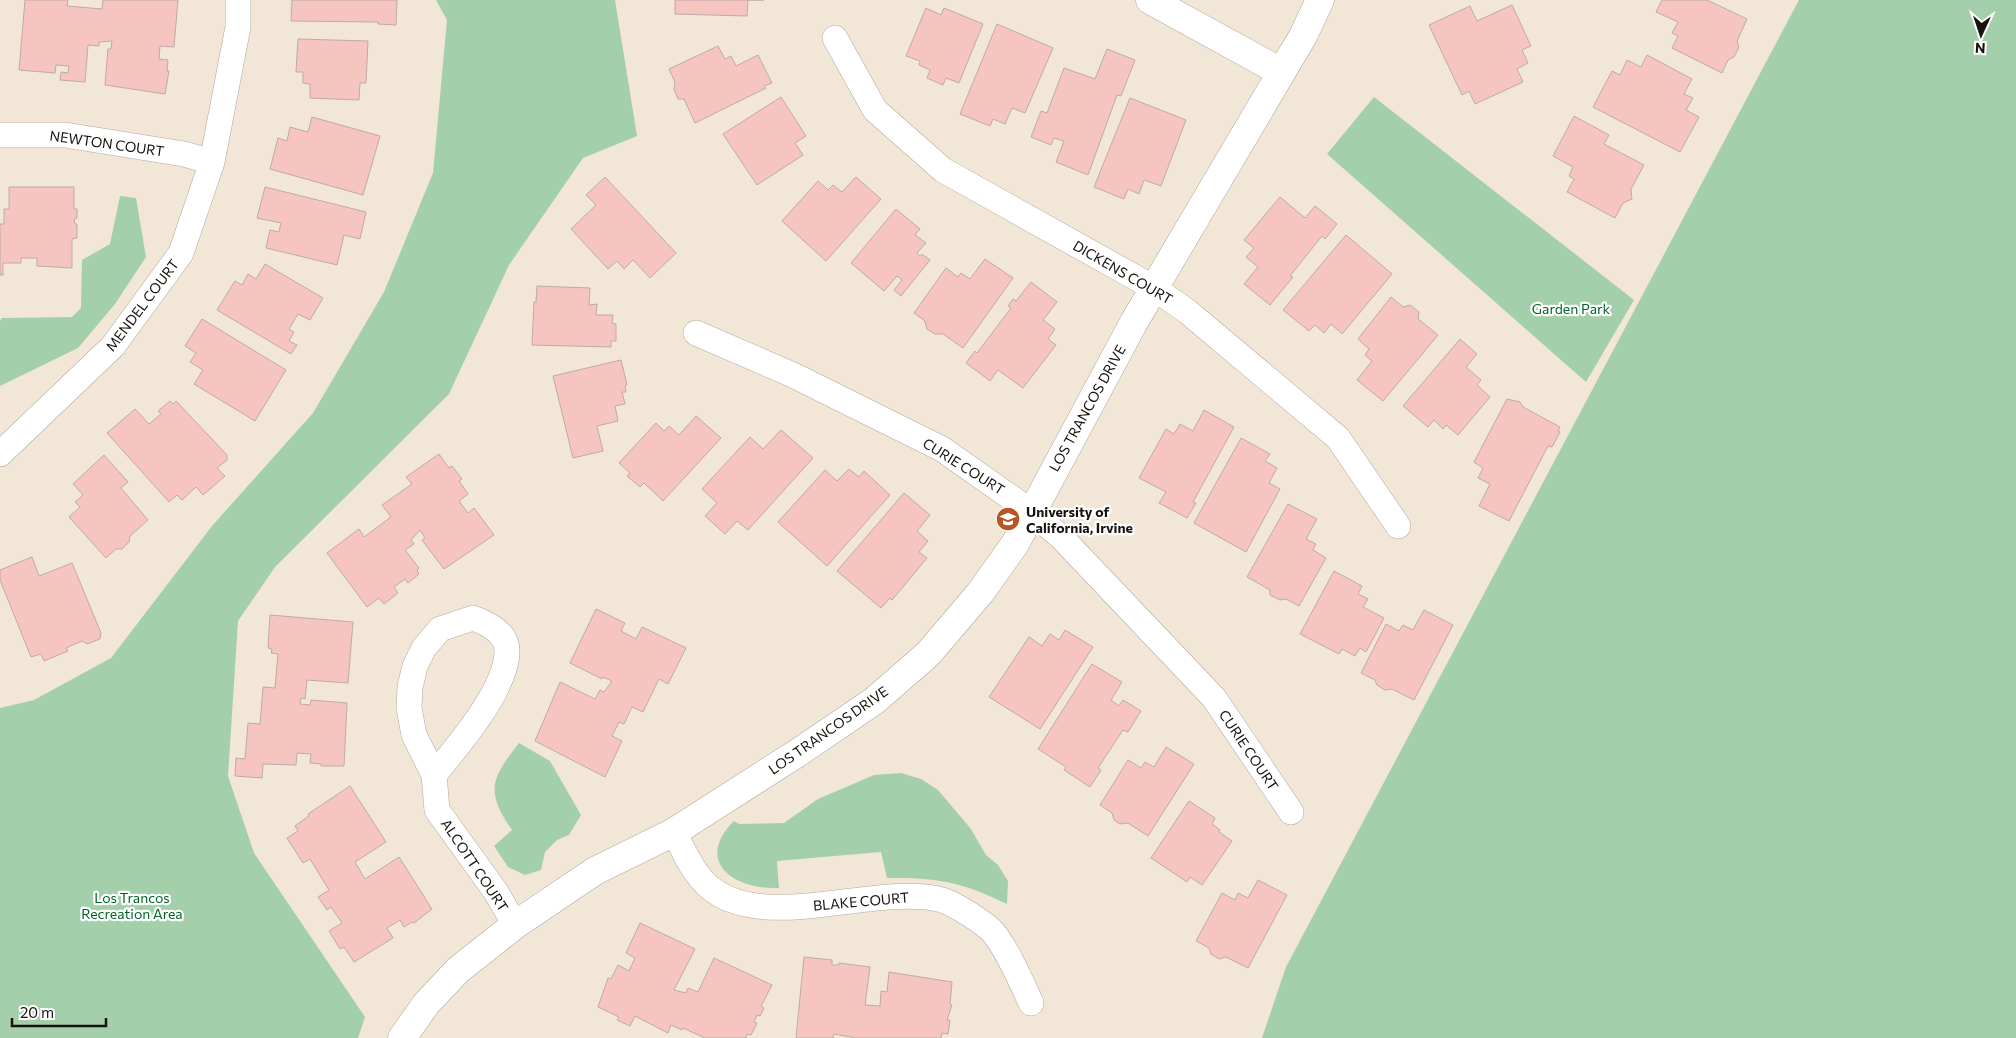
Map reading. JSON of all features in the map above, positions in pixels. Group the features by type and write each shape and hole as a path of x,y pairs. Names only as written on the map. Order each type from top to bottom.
{"street":[{"name":"MENDEL COURT","path":"0,454 113,346 181,253 212,162 238,27 238,0"},
{"path":"1150,0 1280,72"},
{"name":"LOS TRANCOS DRIVE","path":"402,1038 426,1004 458,970 515,925 595,871 674,832 796,754 874,701 928,654 980,593 1015,544 1030,511 1154,288 1303,36 1320,0"},
{"name":"DICKENS COURT","path":"835,38 876,110 943,170 1154,288 1188,312 1338,438 1398,526"},
{"name":"NEWTON COURT","path":"0,135 65,135 184,154 212,162"},
{"name":"CURIE COURT","path":"696,333 793,375 942,449 1030,511 1061,537 1214,698 1291,812"},
{"name":"ALCOTT COURT","path":"434,775 461,742 490,698 504,670 507,649 502,637 490,624 474,618 440,630 424,648 415,666 410,687 409,708 414,735 434,775 437,810 496,892 515,925"},
{"name":"BLAKE COURT","path":"674,832 693,869 704,882 718,893 748,906 788,907 914,896 943,900 991,930 1016,970 1031,1003"}],"green space":[{"name":"Los Trancos Recreation Area","path":"436,0 615,0 637,136 583,158 509,265 449,394 275,567 238,621 228,776 254,853 365,1017 358,1038 0,1038 0,708 34,700 111,658 212,526 313,413 384,292 433,173 447,20"},
{"path":"1799,0 2016,0 2016,1038 1262,1038 1286,967"},
{"name":"Garden Park","path":"1374,97 1634,300 1586,382 1327,154"},
{"path":"120,196 136,198 146,257 115,304 78,348 0,386 0,321 2,318 72,317 81,308 82,260 110,244"},
{"path":"519,743 550,761 581,815 569,835 557,840 545,852 541,870 525,875 508,867 494,846 512,830 503,817 498,805 495,785 502,766"},
{"path":"901,773 921,779 938,790 971,829 986,855 998,865 1008,881 1007,904 948,882 887,878 881,852 777,861 779,888 748,884 725,871 719,861 718,849 722,836 734,821 739,824 784,823 818,799 874,775"}],"building":[{"path":"25,0 68,0 67,6 102,9 103,0 178,0 174,47 160,46 159,59 168,60 167,71 169,71 165,94 105,85 108,49 111,49 112,41 99,42 99,46 88,45 85,82 60,80 61,72 68,73 69,66 56,65 55,73 19,70"},
{"path":"292,0 397,0 396,25 378,24 378,22 291,21"},
{"path":"675,0 748,0 747,16 675,14"},
{"path":"1662,0 1707,0 1747,19 1737,41 1739,47 1734,57 1728,60 1722,73 1672,48 1678,36 1672,33 1678,22 1656,12"},
{"path":"1512,5 1531,46 1522,50 1528,63 1517,69 1523,82 1475,104 1469,91 1462,95 1429,25 1470,6 1477,21"},
{"path":"926,8 941,15 944,8 983,24 959,83 946,78 943,85 927,78 930,70 919,65 920,61 906,56"},
{"path":"997,24 1053,48 1025,113 1012,108 1005,124 993,119 990,126 960,114"},
{"path":"298,39 368,41 366,83 360,83 359,100 310,98 310,84 303,83 303,72 296,72"},
{"path":"718,46 725,59 731,56 736,66 758,55 772,83 764,86 766,88 695,123 684,99 678,99 674,89 675,82 669,69"},
{"path":"1107,49 1135,60 1121,96 1117,95 1088,175 1056,162 1064,141 1054,138 1051,145 1031,137 1041,111 1047,113 1064,68 1095,79"},
{"path":"1647,55 1692,79 1684,94 1693,98 1686,110 1699,117 1680,152 1593,107 1612,71 1620,75 1627,60 1641,67"},
{"path":"781,97 806,136 795,143 803,155 757,185 723,134"},
{"path":"1130,98 1186,120 1161,186 1144,180 1139,194 1128,189 1124,199 1094,187"},
{"path":"1574,116 1609,135 1604,144 1644,165 1631,189 1632,199 1623,203 1615,218 1567,192 1574,179 1569,176 1573,167 1553,156"},
{"path":"312,117 380,136 363,195 270,169 278,138 287,141 290,127 308,132"},
{"path":"605,177 676,253 650,278 633,260 624,269 617,261 608,269 571,229 596,205 586,195"},
{"path":"856,177 881,199 826,261 782,221 818,181 828,190 833,185 842,192"},
{"path":"9,187 74,187 74,209 77,209 77,218 74,219 75,224 77,224 77,238 72,239 72,268 37,266 37,258 21,258 21,263 3,263 3,275 0,275 0,224 4,224 4,209 9,209"},
{"path":"265,187 366,212 360,239 344,235 337,265 266,248 270,230 279,232 281,223 257,218"},
{"path":"1280,197 1305,218 1315,206 1337,224 1325,239 1322,236 1290,276 1293,277 1270,305 1244,284 1258,267 1246,257 1254,248 1244,240"},
{"path":"896,209 920,229 915,235 926,243 917,253 930,260 901,296 894,290 902,280 897,276 884,291 851,263"},
{"path":"1346,235 1392,274 1342,334 1331,324 1324,333 1315,325 1309,331 1283,310"},
{"path":"985,259 1013,278 963,348 943,334 935,334 927,329 925,321 914,313 946,268 958,277 961,273 970,279"},
{"path":"265,264 323,298 310,320 298,314 289,329 294,332 289,341 297,345 291,354 217,310 235,281 242,285 248,274 256,279"},
{"path":"1031,282 1057,302 1043,320 1055,329 1048,339 1056,345 1023,388 998,370 990,381 966,363 975,351 977,353 1011,308 1008,306 1013,299 1016,301"},
{"path":"537,286 590,288 589,305 597,304 596,315 613,315 612,323 616,324 616,341 611,341 611,347 532,345 534,302 536,302"},
{"path":"1391,297 1403,307 1410,305 1419,312 1418,319 1438,335 1383,401 1357,380 1372,361 1365,355 1369,349 1358,339"},
{"path":"202,319 286,370 255,421 194,384 203,370 190,362 196,353 185,346"},
{"path":"1460,339 1477,354 1466,367 1481,380 1477,385 1490,397 1458,435 1446,425 1443,429 1434,420 1428,427 1403,406"},
{"path":"621,360 627,385 625,386 626,392 622,392 625,404 615,406 618,421 597,426 603,451 573,458 553,376"},
{"path":"1507,399 1520,402 1523,407 1560,427 1558,431 1560,432 1552,447 1548,446 1509,521 1479,506 1490,484 1478,478 1483,468 1474,462"},
{"path":"170,401 173,404 176,401 227,455 227,460 217,468 225,476 203,495 196,487 182,500 177,495 169,502 107,433 135,409 149,424 161,414 158,411"},
{"path":"1204,410 1234,427 1193,502 1196,503 1187,518 1159,503 1166,492 1139,478 1166,429 1174,434 1180,424 1193,431"},
{"path":"696,416 721,438 663,501 644,483 640,487 627,476 630,473 619,463 656,423 664,431 669,426 679,435"},
{"path":"781,430 813,458 748,530 737,521 725,534 705,516 717,503 702,489 750,437 763,449"},
{"path":"1241,438 1270,454 1265,461 1277,468 1269,483 1280,489 1246,552 1194,523"},
{"path":"439,454 449,468 452,466 462,479 459,481 468,494 459,501 468,513 474,508 494,535 444,569 422,540 425,538 420,530 411,540 414,544 405,550 419,568 417,570 419,574 408,583 405,579 394,587 398,593 384,604 379,598 367,607 327,553 359,529 364,537 391,517 382,505 412,484 406,477"},
{"path":"104,455 128,482 121,488 148,520 130,536 129,542 122,549 116,549 106,558 69,517 80,507 75,502 83,495 73,484"},
{"path":"849,469 859,477 864,471 890,495 827,566 778,522 825,470 837,481"},
{"path":"904,493 930,515 917,531 928,541 919,552 927,558 892,600 890,598 881,608 837,571"},
{"path":"1288,504 1317,519 1306,539 1316,544 1313,550 1326,558 1299,606 1286,599 1280,600 1270,595 1270,590 1247,577"},
{"path":"32,557 39,576 72,563 101,633 100,639 87,644 82,641 66,648 68,651 44,661 41,654 31,657 0,580 0,570"},
{"path":"1334,571 1362,586 1358,594 1368,599 1363,607 1384,618 1366,652 1360,648 1355,656 1342,649 1339,654 1300,634"},
{"path":"596,609 625,623 621,631 636,639 642,627 686,648 668,684 659,679 643,712 632,707 624,724 619,722 612,736 622,741 605,777 535,741 560,682 595,699 600,690 604,692 612,681 603,677 602,679 570,663"},
{"path":"1424,610 1453,625 1414,700 1392,689 1385,690 1377,685 1375,680 1361,673 1386,624 1399,631 1403,625 1413,630"},
{"path":"270,615 353,622 348,683 307,680 305,699 301,698 300,704 310,705 311,700 347,703 344,766 321,766 321,764 310,763 311,754 297,753 296,765 263,764 262,778 235,776 236,758 245,759 248,723 260,724 263,687 275,688 278,654 271,653 272,649 268,648"},
{"path":"1065,630 1093,647 1040,729 989,697 1029,637 1042,646 1050,634 1059,640"},
{"path":"1092,664 1122,682 1111,700 1119,706 1123,700 1141,711 1128,732 1123,730 1098,768 1101,770 1090,787 1064,770 1066,767 1038,749"},
{"path":"1166,747 1194,764 1148,836 1128,823 1120,824 1114,820 1112,813 1100,805 1128,760 1141,768 1145,762 1154,767"},
{"path":"350,786 386,842 355,862 365,879 399,857 432,909 414,923 412,922 404,927 400,920 387,928 393,938 354,962 344,947 340,949 329,931 342,923 331,907 327,910 318,897 329,890 310,859 303,863 287,838 298,831 295,826 309,816 308,814"},
{"path":"1189,801 1215,818 1212,824 1220,830 1219,832 1232,841 1202,885 1190,877 1187,882 1151,858"},
{"path":"1258,880 1287,895 1248,968 1226,957 1219,959 1211,954 1209,948 1196,941 1222,893 1235,900 1238,893 1248,898"},
{"path":"640,923 695,949 674,990 686,993 688,988 698,992 714,958 772,985 761,1006 764,1008 760,1016 757,1015 754,1022 757,1023 751,1035 747,1034 746,1038 705,1038 671,1025 668,1033 635,1016 630,1026 617,1020 619,1017 598,1007 608,978 611,979 618,965 629,971 635,958 626,953"},
{"path":"804,957 832,960 832,965 839,965 839,963 870,967 865,1005 880,1006 881,991 887,992 889,972 952,982 950,1004 952,1005 947,1020 950,1020 948,1034 942,1033 941,1038 856,1038 834,1034 833,1038 796,1038"}],"place":[{"name":"University of California, Irvine","path":"1008,519"}]}
